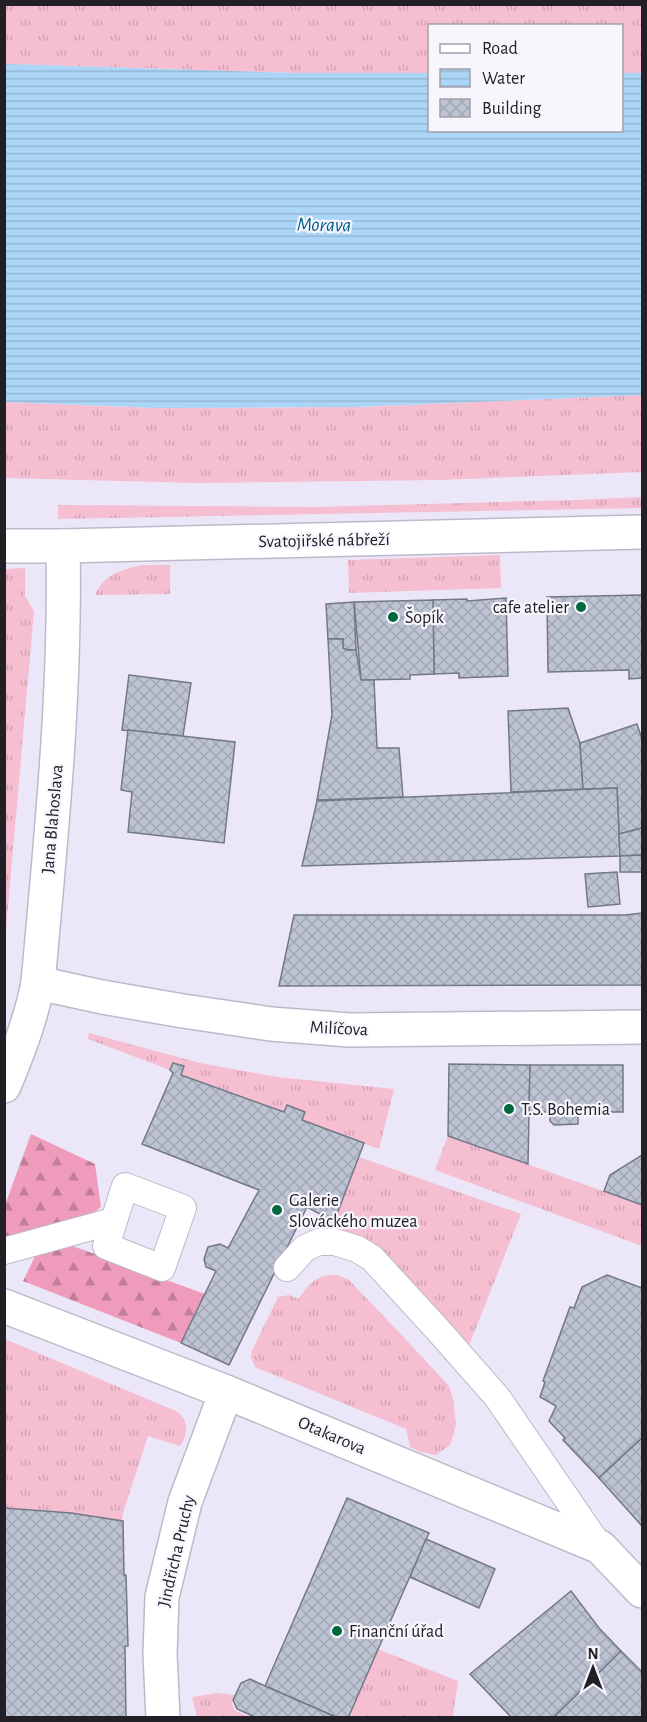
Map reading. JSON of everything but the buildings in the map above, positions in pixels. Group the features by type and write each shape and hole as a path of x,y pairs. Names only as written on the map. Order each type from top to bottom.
{"street":[{"name":"Svatojiřské nábřeží","path":"4,546 642,532"},
{"name":"Jana Blahoslava","path":"4,1086 26,1034 38,983 57,763 64,601 63,546"},
{"name":"Milíčova","path":"38,983 183,1011 271,1024 350,1030 642,1028"},
{"name":"Otakarova","path":"4,1306 226,1392 600,1547 642,1591"},
{"name":"Jindřicha Pruchy","path":"163,1718 160,1654 162,1597 185,1502 226,1392"}],"lane":[{"path":"4,1251 113,1221"},
{"path":"287,1268 305,1248 319,1242 335,1242 357,1249 372,1258 497,1398 600,1547"}],"green space":[{"path":"5,5 642,5 642,73 623,73 623,24 428,24 428,73 294,73 5,64"},
{"path":"642,395 642,472 442,480 199,483 5,478 5,402 157,408 359,407"},
{"path":"642,497 642,508 58,519 58,505 316,507"},
{"path":"500,555 501,588 349,593 348,560"},
{"path":"142,565 170,565 170,594 95,595 103,582 114,574"},
{"path":"25,568 25,596 34,611 5,941 5,569"},
{"path":"89,1033 200,1063 277,1077 394,1089 379,1149 88,1039"},
{"path":"31,1134 95,1164 101,1207 79,1224 5,1241 5,1205"},
{"path":"448,1136 642,1205 642,1246 435,1170"},
{"path":"359,1157 521,1214 468,1348 331,1230"},
{"path":"45,1236 205,1294 181,1343 23,1281"},
{"path":"329,1275 337,1275 349,1280 449,1386 456,1424 450,1445 436,1455 410,1447 406,1429 255,1367 251,1357 252,1351 278,1297 289,1295 299,1299 311,1283"},
{"path":"5,1339 178,1412 182,1416 186,1424 186,1433 180,1446 148,1436 123,1513 121,1527 5,1509"},
{"path":"375,1648 458,1681 453,1716 347,1718"},
{"path":"217,1693 234,1695 232,1703 234,1710 250,1717 197,1717 192,1697"}],"water":[{"name":"Morava","path":"5,64 294,73 428,73 428,132 623,132 623,73 642,73 642,395 359,407 157,408 5,402"}],"place":[{"name":"cafe atelier","path":"581,607"},
{"name":"Šopík","path":"393,617"},
{"name":"T.S. Bohemia","path":"509,1109"},
{"name":"Galerie Slováckého muzea","path":"277,1210"},
{"name":"Finanční úřad","path":"337,1631"}]}
